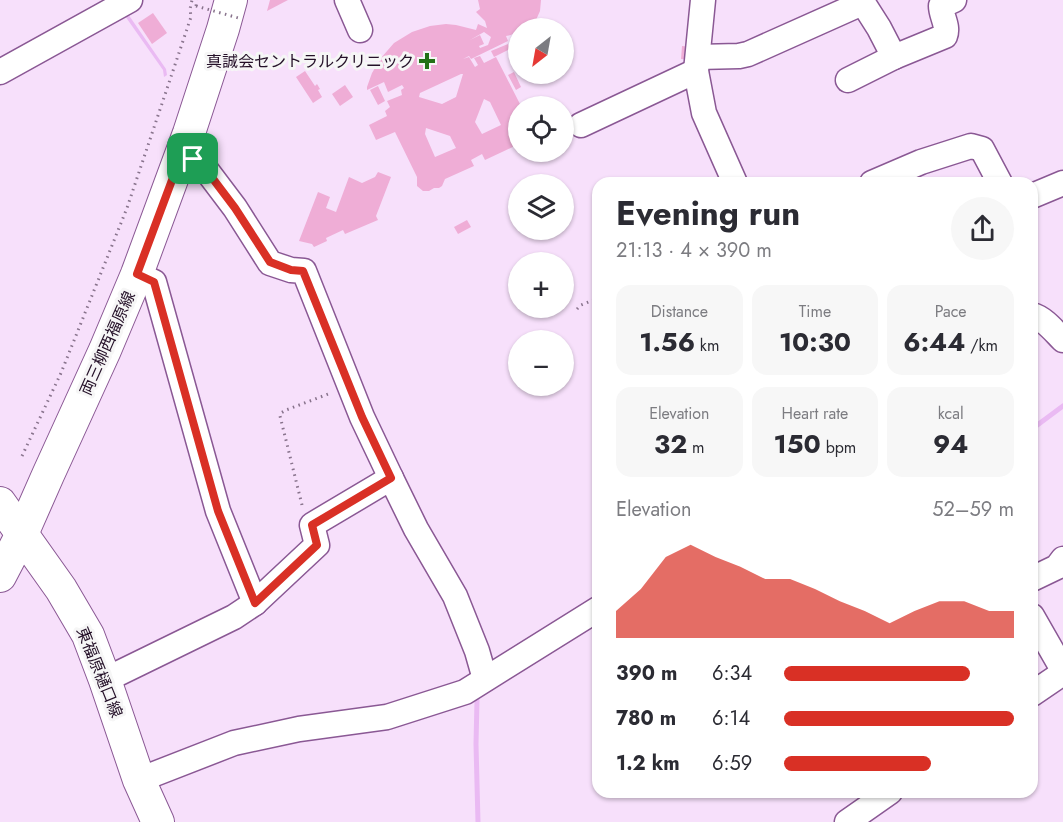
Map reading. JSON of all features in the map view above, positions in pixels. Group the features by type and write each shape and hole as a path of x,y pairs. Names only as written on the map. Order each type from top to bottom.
{"main road":[{"name":"両三柳西福原線","path":"0,576 8,521 55,416 128,239 162,145 202,3"},
{"name":"両三柳西福原線","path":"8,521 48,474 105,350 137,274 181,156 220,40 236,10"},
{"name":"東福原樋口線","path":"8,521 61,589 88,635 139,780 158,822"}],"street":[{"path":"347,0 360,30"},
{"path":"703,0 697,64 704,113 732,177"},
{"path":"848,80 894,57 945,36 947,28 941,6 954,0"},
{"path":"581,125 697,64 748,54 859,2 865,6 894,57"},
{"path":"0,72 117,3"},
{"path":"886,177 921,162 971,146 982,149 997,177"},
{"path":"181,156 201,163 235,208 270,262 297,270 391,478 416,529 455,596 477,651 485,679"},
{"path":"1038,193 1063,183"},
{"path":"137,274 154,282 218,511 255,603"},
{"path":"1038,317 1063,340"},
{"path":"105,680 234,617 255,603 317,545 312,525 391,478"},
{"path":"1038,576 1057,567 1063,559"},
{"path":"139,780 234,743 299,729 387,717 465,692 592,613"},
{"path":"1038,629 1061,678 1038,691"},
{"path":"847,822 881,798"}],"path":[{"path":"22,456 61,373 127,208 191,17 192,0"},
{"path":"197,0 236,10"},
{"path":"576,309 592,300"},
{"path":"312,525 304,515 280,416 286,410 350,386"}],"shaded area":[{"path":"128,14 166,69 167,75 164,77 163,70 125,16"}],"building":[{"path":"270,0 288,0 267,11"},
{"path":"478,0 541,0 537,18 508,18 508,36 506,36 508,41 471,59 469,56 463,59 469,57 475,67 478,65 474,58 480,56 484,63 496,57 516,96 508,96 508,149 485,160 482,154 471,160 474,166 445,179 439,188 423,191 417,186 417,177 395,132 376,140 369,125 387,116 385,111 390,107 387,101 402,95 401,90 404,88 402,85 388,92 384,82 367,90 367,87 381,58 394,43 412,32 430,26 446,24 476,30 478,24 487,28 485,21 476,12 480,9","holes":["484,32 491,37 488,45 480,48 479,46 484,44 480,35 470,40","463,74 456,97 442,104 419,97 420,93","484,99 490,102 501,125 482,134 475,122","426,128 450,136 456,148 435,157 425,134"]},
{"path":"153,13 167,33 152,44 138,23"},
{"path":"508,44 508,50 494,57 491,51"},
{"path":"682,46 692,47 691,60 681,59"},
{"path":"305,71 315,86 317,84 322,97 313,103 296,77"},
{"path":"513,84 520,84 521,87 516,90"},
{"path":"345,85 353,97 340,106 332,94"},
{"path":"378,86 385,101 378,105 370,90"},
{"path":"378,172 391,177 376,216 378,220 345,234 343,230 314,247 312,244 299,241 318,192 330,197 326,208 336,212 349,177 362,183 375,177"},
{"path":"467,220 471,227 458,234 454,227"}],"waterway":[{"path":"1038,425 1063,406"},
{"path":"475,692 477,700 478,822"}],"place":[{"name":"真誠会セントラルクリニック","path":"427,61"}],"route":[{"path":"181,156 193,159 201,163 235,208 270,262 291,270 303,271 362,417 391,478 312,525 317,545 255,603 218,511 154,282 137,274 181,156"}]}
